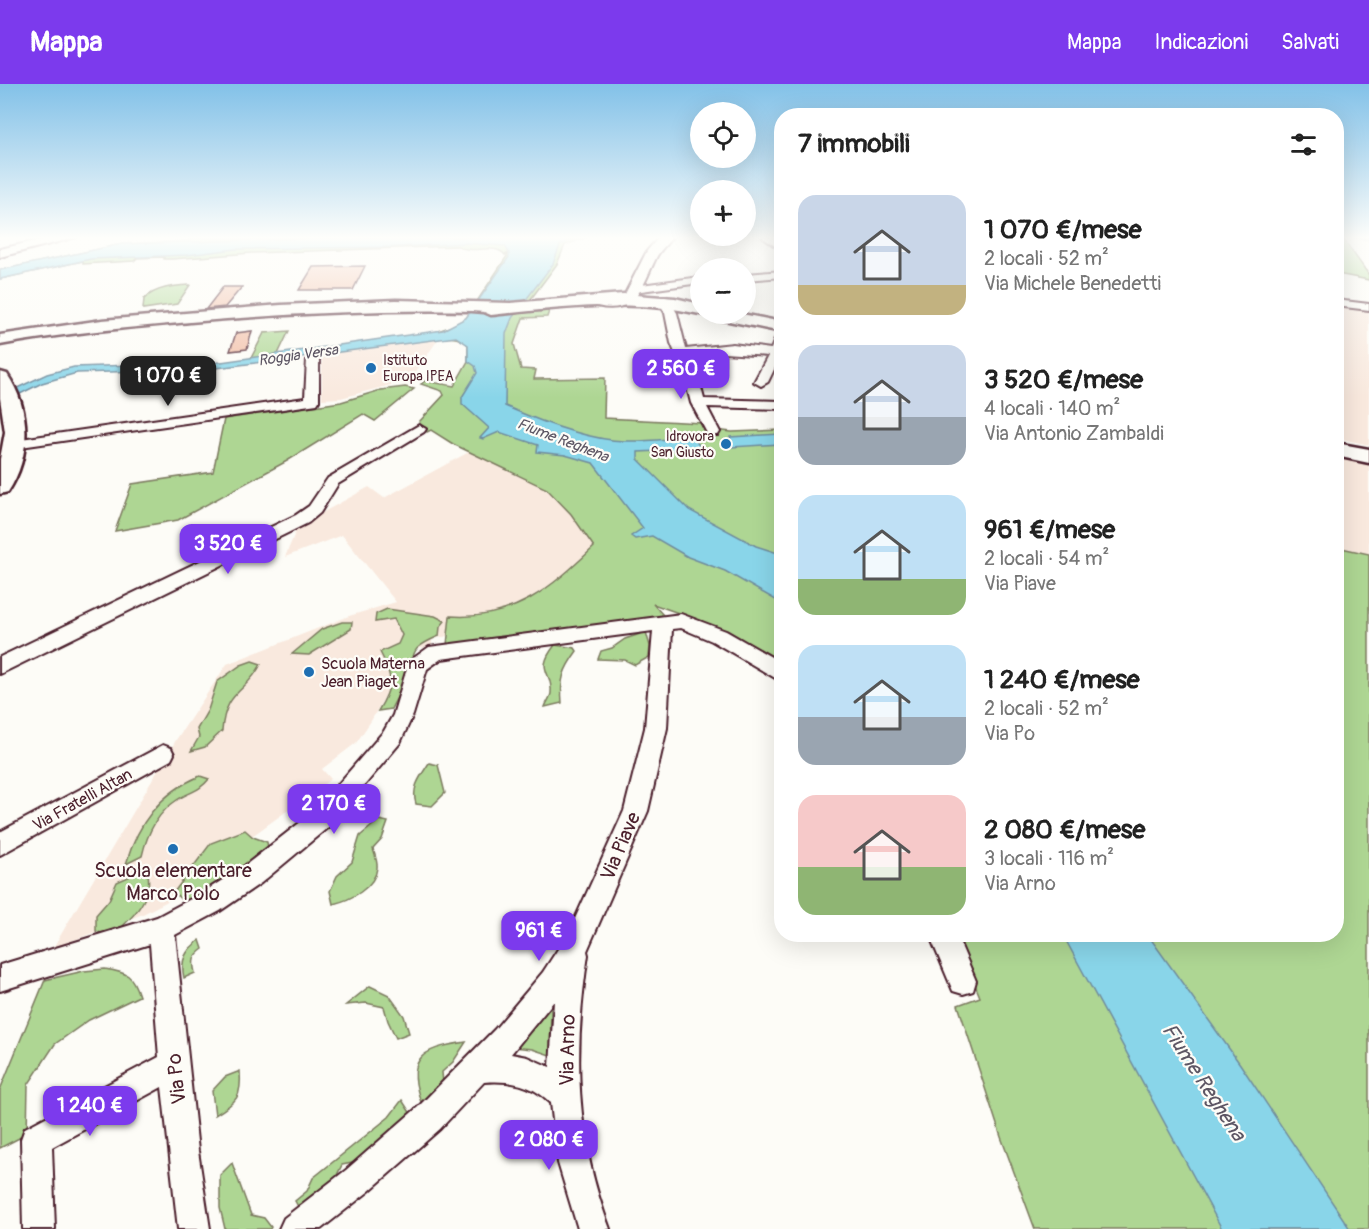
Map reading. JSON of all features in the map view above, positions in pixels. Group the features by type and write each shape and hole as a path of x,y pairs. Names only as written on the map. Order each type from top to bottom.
{"main road":[{"path":"542,307 606,300 630,293 661,304"},
{"path":"272,311 443,310 661,304 690,308"},
{"path":"0,340 133,322 272,311 404,306 461,309"},
{"path":"0,335 147,316 223,315"},
{"path":"756,322 774,325"},
{"path":"0,487 10,464 16,425 6,389"},
{"path":"1344,445 1369,450"},
{"path":"1344,451 1369,456"}],"street":[{"path":"580,306 615,303 630,293 644,290"},
{"path":"661,304 690,372 698,404 713,432"},
{"path":"1344,304 1369,307"},
{"path":"337,311 388,309 404,306 443,310"},
{"path":"681,353 733,348 774,353 761,382"},
{"path":"716,381 718,349"},
{"path":"14,444 312,401 313,359"},
{"path":"698,404 774,405"},
{"path":"0,666 302,519 321,504 326,489 333,481 419,429"},
{"path":"0,978 161,928 211,902 252,875 324,817 346,794 392,737 403,715 413,675 418,665 426,657 436,652 681,621 692,624 774,669"},
{"name":"Via Piave","path":"295,1229 357,1181 411,1134 479,1068 537,1004 578,941 636,811 656,728 663,624"},
{"name":"Via Fratelli Altan","path":"0,844 163,754"},
{"name":"Via Po","path":"161,928 194,1229"},
{"name":"Via Arno","path":"578,941 566,1026 566,1098 571,1158 594,1229"},
{"path":"946,942 963,981"},
{"path":"39,1229 36,1139 175,1064"},
{"path":"479,1068 515,1066 554,1085 566,1098"}],"shaded area":[{"path":"1344,307 1369,310 1369,445 1344,440"},
{"name":"Istituto Europa IPEA","path":"439,338 410,380 341,398 322,399 322,354"},
{"path":"469,452 547,489 571,513 594,547 566,573 537,595 500,613 469,618 450,616 448,636 432,639 432,646 401,652 394,680 371,721 356,743 322,769 331,779 194,878 198,885 143,914 53,948 176,740 227,664 349,616 396,602 342,535 285,557 298,526 369,487 384,498"},
{"path":"1344,458 1369,463 1369,557 1344,551"}],"green space":[{"path":"186,290 177,304 143,309 144,299 154,292"},
{"path":"484,290 537,290 527,304 525,313 549,311 547,317 523,318 514,344 521,369 536,370 534,379 605,378 604,418 702,423 706,429 732,432 774,430 774,662 704,622 653,604 663,615 658,620 447,645 450,616 493,613 530,599 562,576 594,547 571,514 547,489 453,444 431,430 427,432 419,422 444,395 442,391 421,384 425,381 454,386 468,361 468,345 452,338 433,339 432,333 466,318"},
{"path":"289,331 278,354 251,358 264,333"},
{"path":"405,387 414,389 375,421 363,414 287,461 178,520 115,531 132,484 213,472 224,419 341,402 381,390"},
{"path":"1344,549 1369,554 1369,1229 1035,1229 1001,1137 958,1005 980,997 958,942 1344,942"},
{"path":"387,609 435,616 445,621 440,627 439,636 417,648 391,709 378,711 387,695 390,682 388,669 380,652 398,644 402,635 394,619 375,622 376,614"},
{"path":"342,622 352,622 351,629 309,655 292,654 322,629"},
{"path":"646,632 650,646 649,657 635,665 625,660 598,659 601,651"},
{"path":"555,645 575,648 577,651 564,675 562,703 545,707 551,693 551,685 545,666"},
{"path":"252,661 261,664 227,707 222,731 205,747 191,751 199,737 197,729 208,710 217,682 241,665"},
{"path":"429,763 438,765 445,793 432,806 416,804 415,798 417,783"},
{"path":"200,776 209,779 164,811 150,832 142,856 126,864 137,835 152,811 173,791"},
{"path":"379,820 388,822 382,839 373,849 377,868 372,882 347,900 333,904 330,891 337,876 352,862 360,836"},
{"path":"245,830 253,837 267,842 269,854 186,905 174,892 211,843"},
{"path":"137,873 148,874 149,884 138,909 111,937 96,931 96,915 109,900 117,882"},
{"path":"200,940 203,949 194,959 195,973 184,978 185,956"},
{"path":"105,969 128,976 134,983 139,996 89,1020 55,1044 28,1085 27,1134 0,1148 0,1090 45,980 84,971"},
{"path":"370,986 389,995 404,1016 409,1033 396,1038 384,1007 366,1003 346,1005"},
{"path":"551,1007 550,1055 532,1049 513,1047"},
{"path":"466,1042 453,1062 442,1072 444,1095 423,1108 415,1078 416,1067 420,1059 436,1048"},
{"path":"240,1071 239,1093 233,1102 215,1115 212,1091 225,1077"},
{"path":"402,1100 413,1117 384,1157 342,1165 323,1203 305,1219 295,1201 307,1191 313,1178 389,1117"},
{"path":"232,1163 251,1215 264,1218 271,1227 270,1229 225,1229 220,1208 220,1175"}],"water":[{"path":"485,290 533,290 512,318 506,334 505,406 563,429 610,440 642,441 694,437 701,449 638,452 638,459 689,510 756,546 774,552 774,599 725,571 688,557 652,536 635,539 631,536 643,528 593,463 565,455 537,452 538,445 499,432 483,439 480,438 489,428 462,404 462,397 477,373 475,366 468,361 468,345 456,337 209,369 77,373 42,383 0,404 0,396 47,374 74,367 221,362 443,330 466,318"},
{"path":"774,434 774,444 732,447 730,437"},
{"name":"Fiume Reghena","path":"1067,942 1153,942 1240,1064 1350,1229 1222,1229"}],"building":[{"path":"220,290 239,290 225,307 206,309"},
{"path":"252,331 247,349 230,351 236,333"}],"place":[{"name":"Istituto Europa IPEA","path":"371,368"},
{"name":"Idrovora San Giusto","path":"726,444"},
{"name":"Scuola Materna Jean Piaget","path":"309,672"},
{"name":"Scuola elementare Marco Polo","path":"173,849"}],"water label":[{"name":"Roggia Versa","path":"298,355"}]}
